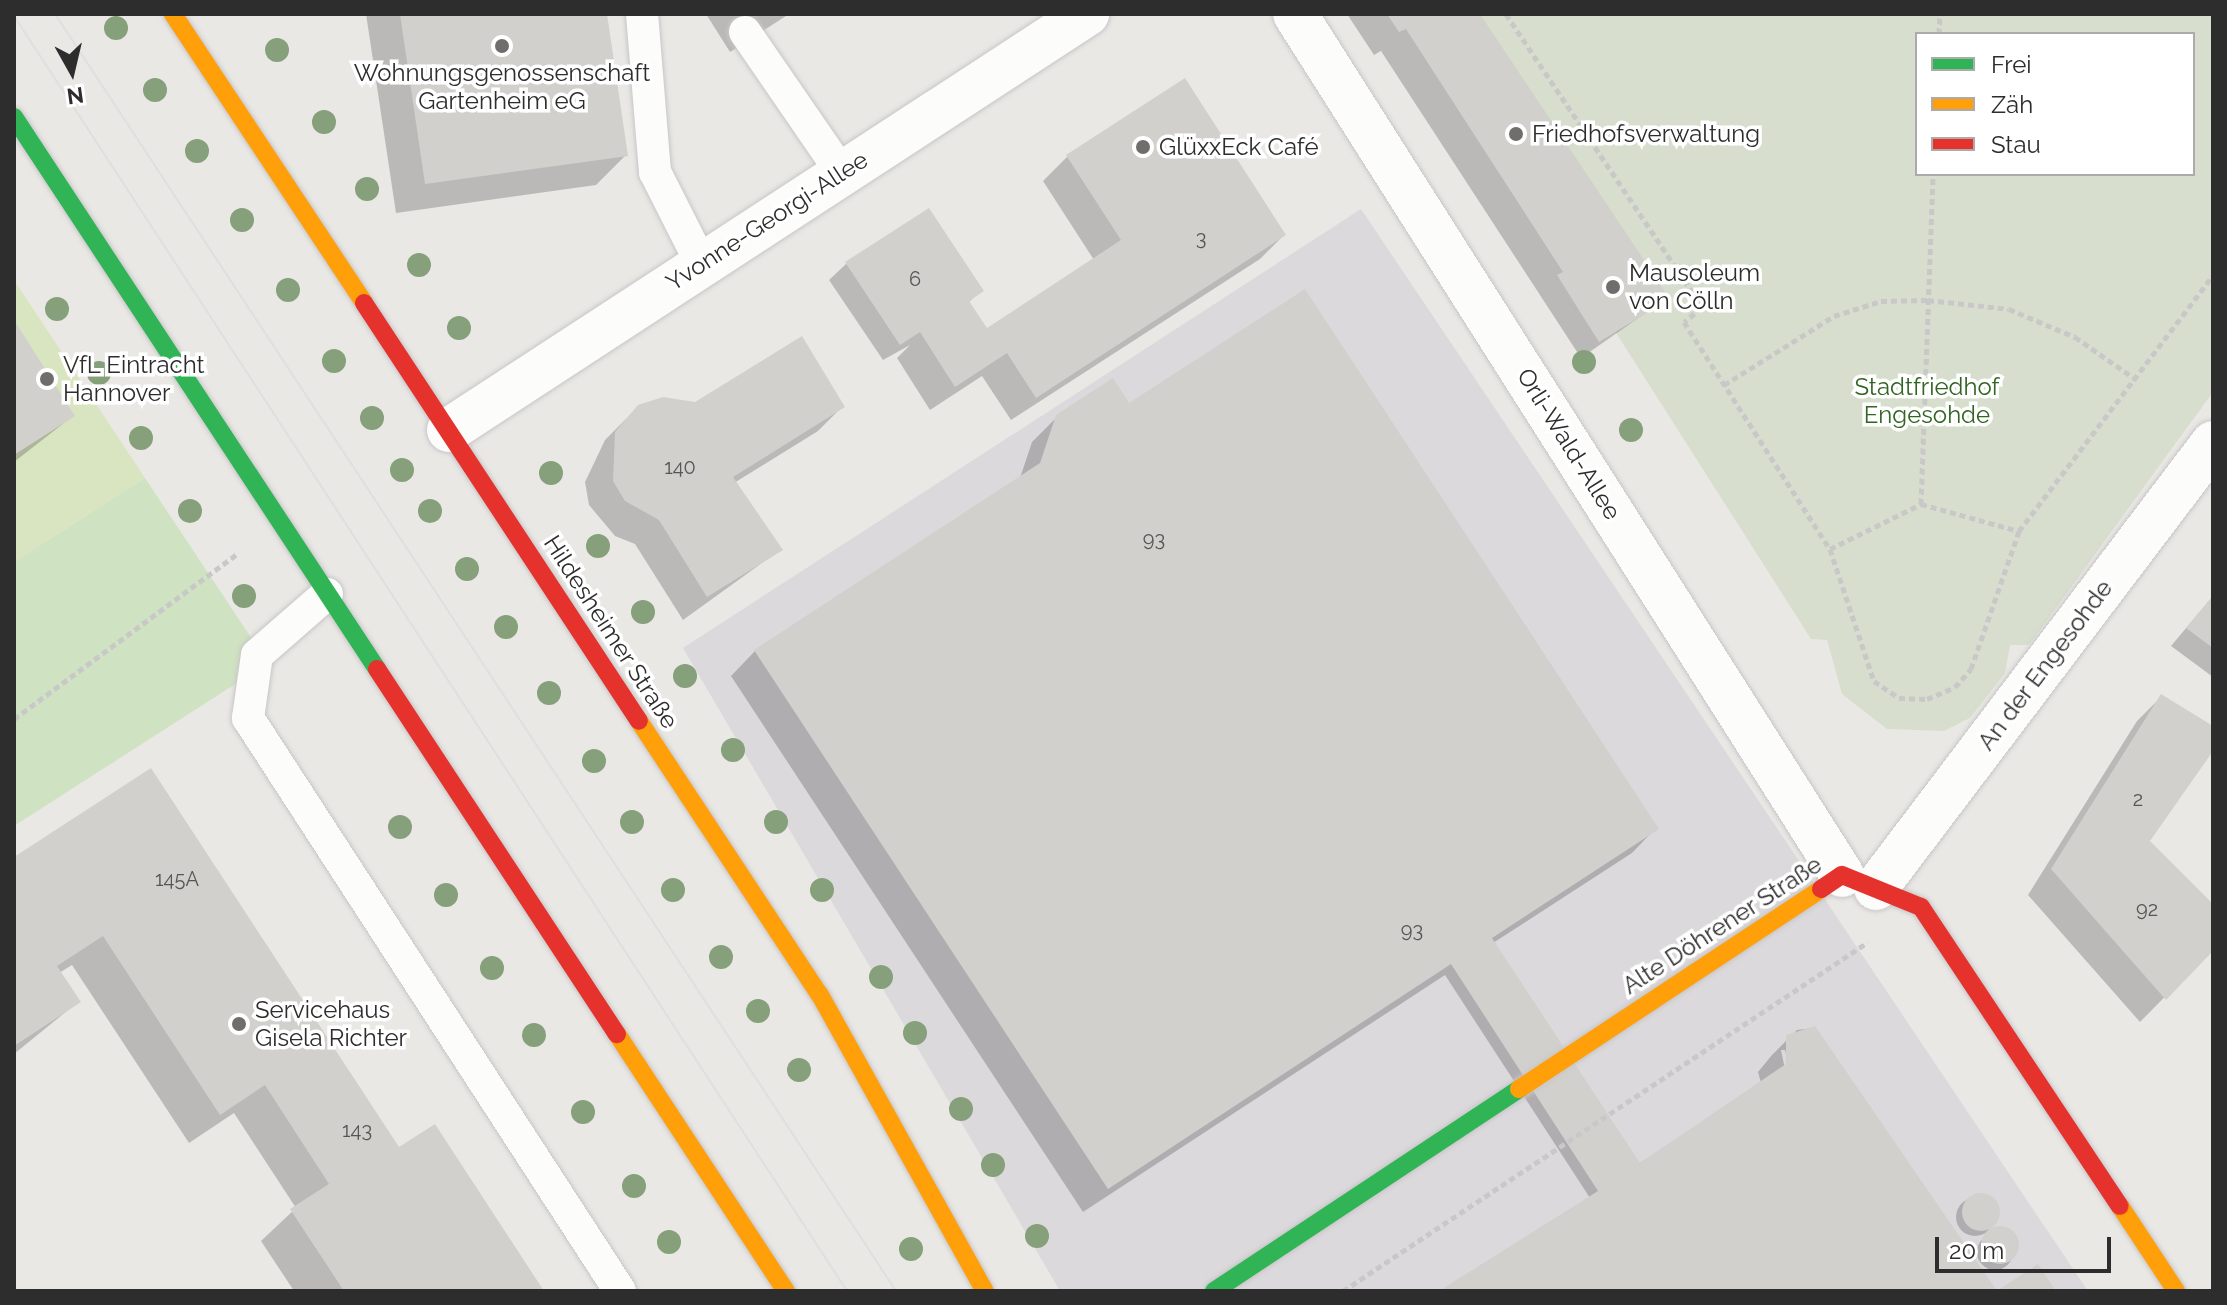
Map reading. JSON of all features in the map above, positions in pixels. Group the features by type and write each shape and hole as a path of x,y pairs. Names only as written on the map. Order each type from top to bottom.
{"main road":[{"name":"Hildesheimer Straße","path":"173,14 820,995 985,1291"},
{"path":"14,117 786,1291"},
{"path":"1859,881 1921,907 2176,1291"},
{"name":"Alte Döhrener Straße","path":"1214,1291 1859,881"}],"street":[{"name":"Yvonne-Georgi-Allee","path":"449,430 1087,14"},
{"name":"Orli-Wald-Allee","path":"1295,14 1859,881"},
{"name":"An der Engesohde","path":"1859,881 2213,443"}],"lane":[{"path":"642,14 655,172 701,263"},
{"path":"745,32 842,173"},
{"path":"327,594 257,655 248,718 620,1291"}],"path":[{"path":"1506,14 1702,307 1684,322 1830,549 1874,681 1899,698 1927,699 1971,669 2019,531 2137,380 2213,275"},
{"path":"1921,504 1933,176"},
{"path":"1724,385 1834,316 1881,301 1928,300 2009,309 2075,337 2137,380"},
{"path":"1830,549 1921,504 2019,531"},
{"path":"14,719 280,522"},
{"path":"1343,1291 1921,907"}],"shaded area":[{"path":"1361,209 2088,1291 1060,1291 683,648"}],"green space":[{"name":"Stadtfriedhof Engesohde","path":"1413,14 2213,14 2213,392 2029,645 2010,645 2005,673 1970,718 1944,731 1887,729 1842,694 1827,640 1811,639"},
{"name":"VfL Eintracht Hannover","path":"14,280 145,478 14,562"},
{"path":"145,478 268,663 14,826 14,562"}],"building":[{"path":"400,14 607,14 628,156 425,184"},
{"name":"Friedhofsverwaltung","path":"1387,14 1480,14 1670,299 1599,342 1557,275 1563,272 1406,29 1399,32"},
{"path":"1185,78 1286,235 1036,398 1007,353 955,387 920,332 900,345 845,262 929,208 984,291 969,301 987,328 1121,240 1066,155"},
{"path":"1305,289 1659,829 1492,938 1640,1163 1786,1064 1786,1035 1815,1026 1997,1291 1439,1291 1598,1191 1451,964 1108,1189 754,650 1040,463 1056,415 1113,378 1129,403"},
{"path":"14,320 75,416 14,455"},
{"path":"802,336 845,407 733,477 783,550 707,597 659,520 625,501 613,481 615,432 638,405 663,397 695,402"},
{"path":"2213,596 2213,648 2186,628"},
{"path":"2161,694 2213,726 2213,751 2150,841 2213,904 2213,951 2166,1000 2051,869"},
{"name":"Servicehaus Gisela Richter","path":"151,768 399,1147 435,1124 544,1291 344,1291 290,1209 329,1184 265,1085 220,1115 103,936 57,966 81,1002 14,1046 14,857"},
{"path":"1981,1193 1994,1199 2000,1212 1994,1225 1981,1231 1968,1225 1962,1212 1968,1199"},
{"path":"2000,1226 2013,1232 2019,1245 2013,1258 2000,1264 1987,1258 1981,1245 1987,1232"},
{"path":"2038,1264 2056,1291 1997,1291"}],"tram line":[{"path":"55,14 896,1291"},
{"path":"14,16 847,1291"}],"traffic: fast":[{"path":"14,117 377,669"},
{"path":"1214,1291 1519,1089"}],"traffic: slow":[{"path":"173,14 364,303"},
{"path":"639,721 820,995 985,1291"},
{"path":"1519,1089 1821,889"},
{"path":"617,1034 786,1291"},
{"path":"2120,1206 2176,1291"}],"traffic: jam":[{"path":"364,303 639,721"},
{"path":"377,669 617,1034"},
{"path":"1821,889 1842,875 1921,907 2120,1206"}],"place":[{"name":"Wohnungsgenossenschaft Gartenheim eG","path":"502,46"},
{"name":"Friedhofsverwaltung","path":"1516,134"},
{"name":"GlüxxEck Café","path":"1143,147"},
{"name":"Mausoleum von Cölln","path":"1613,287"},
{"name":"VfL Eintracht Hannover","path":"47,379"},
{"name":"Servicehaus Gisela Richter","path":"239,1024"}]}
